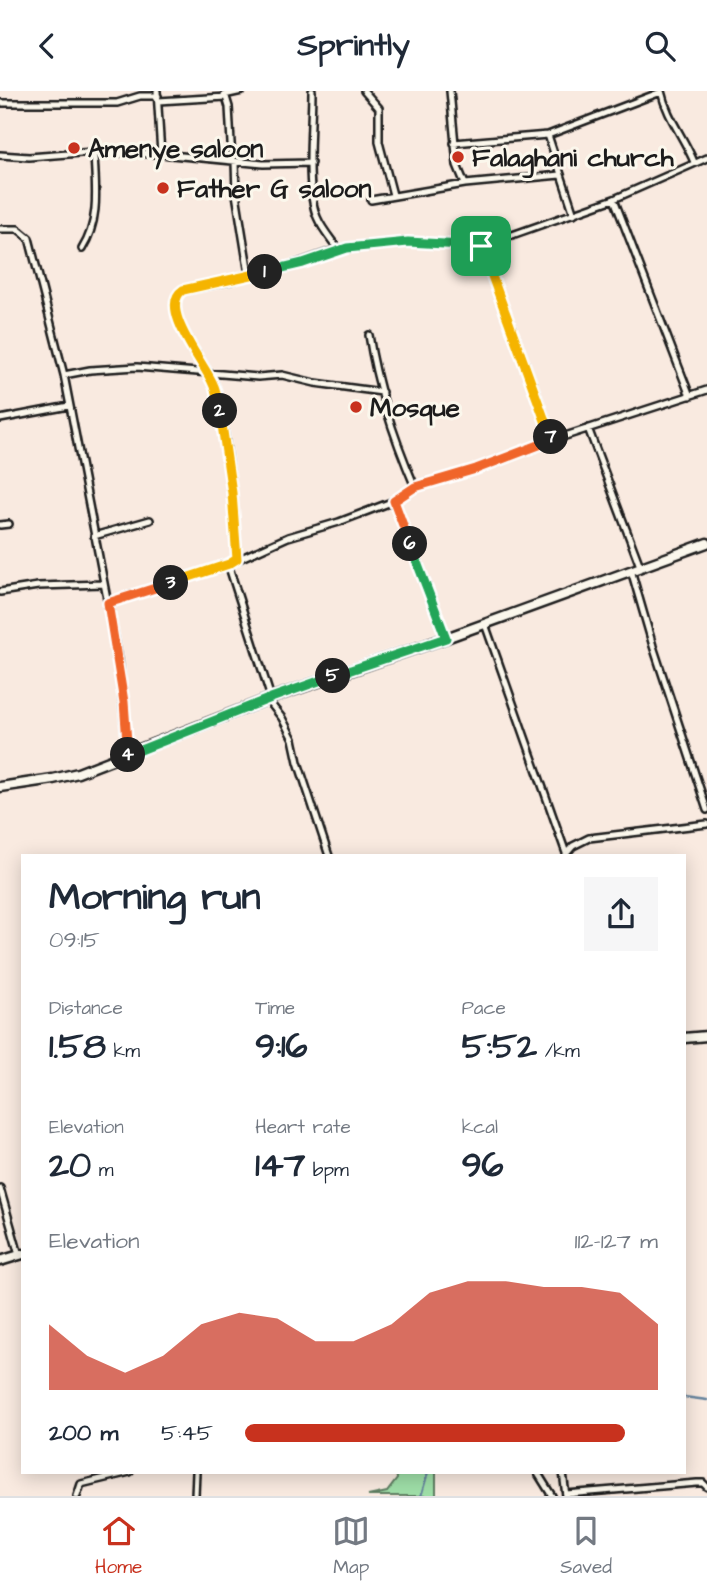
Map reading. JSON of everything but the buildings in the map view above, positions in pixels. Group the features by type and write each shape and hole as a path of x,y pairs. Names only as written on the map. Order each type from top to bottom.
{"street":[{"path":"0,103 117,103 140,96 224,95 242,91"},
{"path":"312,91 312,186 316,216 338,249"},
{"path":"364,91 379,108 379,142 393,195"},
{"path":"450,91 457,165 465,184"},
{"path":"454,143 548,135 661,92 673,124 687,143 694,162"},
{"path":"224,95 228,98 236,194 249,274"},
{"path":"158,96 161,154"},
{"path":"548,135 574,214"},
{"path":"0,155 29,157 94,152 161,154 263,164 312,163"},
{"path":"82,249 96,212 94,152"},
{"path":"237,559 225,437 214,384 176,315 174,301 178,293 249,274 278,270 338,249 408,242 481,246 614,199 707,158"},
{"path":"371,201 465,184 560,175"},
{"path":"614,199 690,396"},
{"path":"0,229 18,229 29,237 64,375 123,688 128,755"},
{"path":"481,246 552,440"},
{"path":"369,335 373,360 395,440 415,487"},
{"path":"64,375 112,367 206,371 258,377 282,375 314,383 382,392"},
{"path":"108,603 229,564 288,537 330,525 394,501 415,487 476,469 552,440 707,390"},
{"path":"0,419 69,406"},
{"path":"588,428 635,568 653,646 707,810"},
{"path":"394,501 446,638"},
{"path":"94,536 150,520"},
{"path":"0,525 9,524"},
{"path":"0,787 58,778 128,755 269,698 446,638 707,543"},
{"path":"229,564 269,698 293,739 328,854"},
{"path":"0,592 38,586 103,584"},
{"path":"485,624 566,854"},
{"path":"567,854 573,846 589,838 707,824"},
{"path":"686,1038 707,1035"},
{"path":"0,1188 21,1254 0,1261"},
{"path":"77,1496 81,1484 122,1474"},
{"path":"195,1496 197,1474"},
{"path":"538,1474 552,1496"},
{"path":"563,1474 566,1495 696,1483 703,1483 707,1487"}],"green space":[{"path":"396,1474 436,1474 436,1496 368,1496 387,1492 397,1479"}],"waterway":[{"path":"686,1397 707,1400"},
{"path":"421,1496 427,1474"}],"place":[{"name":"Amenye saloon","path":"74,148"},
{"name":"Falaghani church","path":"458,157"},
{"name":"Father G saloon","path":"163,188"},
{"name":"Mosque","path":"356,407"}],"route":[{"path":"408,242 481,246 552,440 521,454 415,487 394,501 446,638 271,698 128,755 119,661 108,603 229,564 237,559 232,493 218,402 214,384 176,315 174,301 178,293 249,274 278,270 338,249 408,242"}]}
